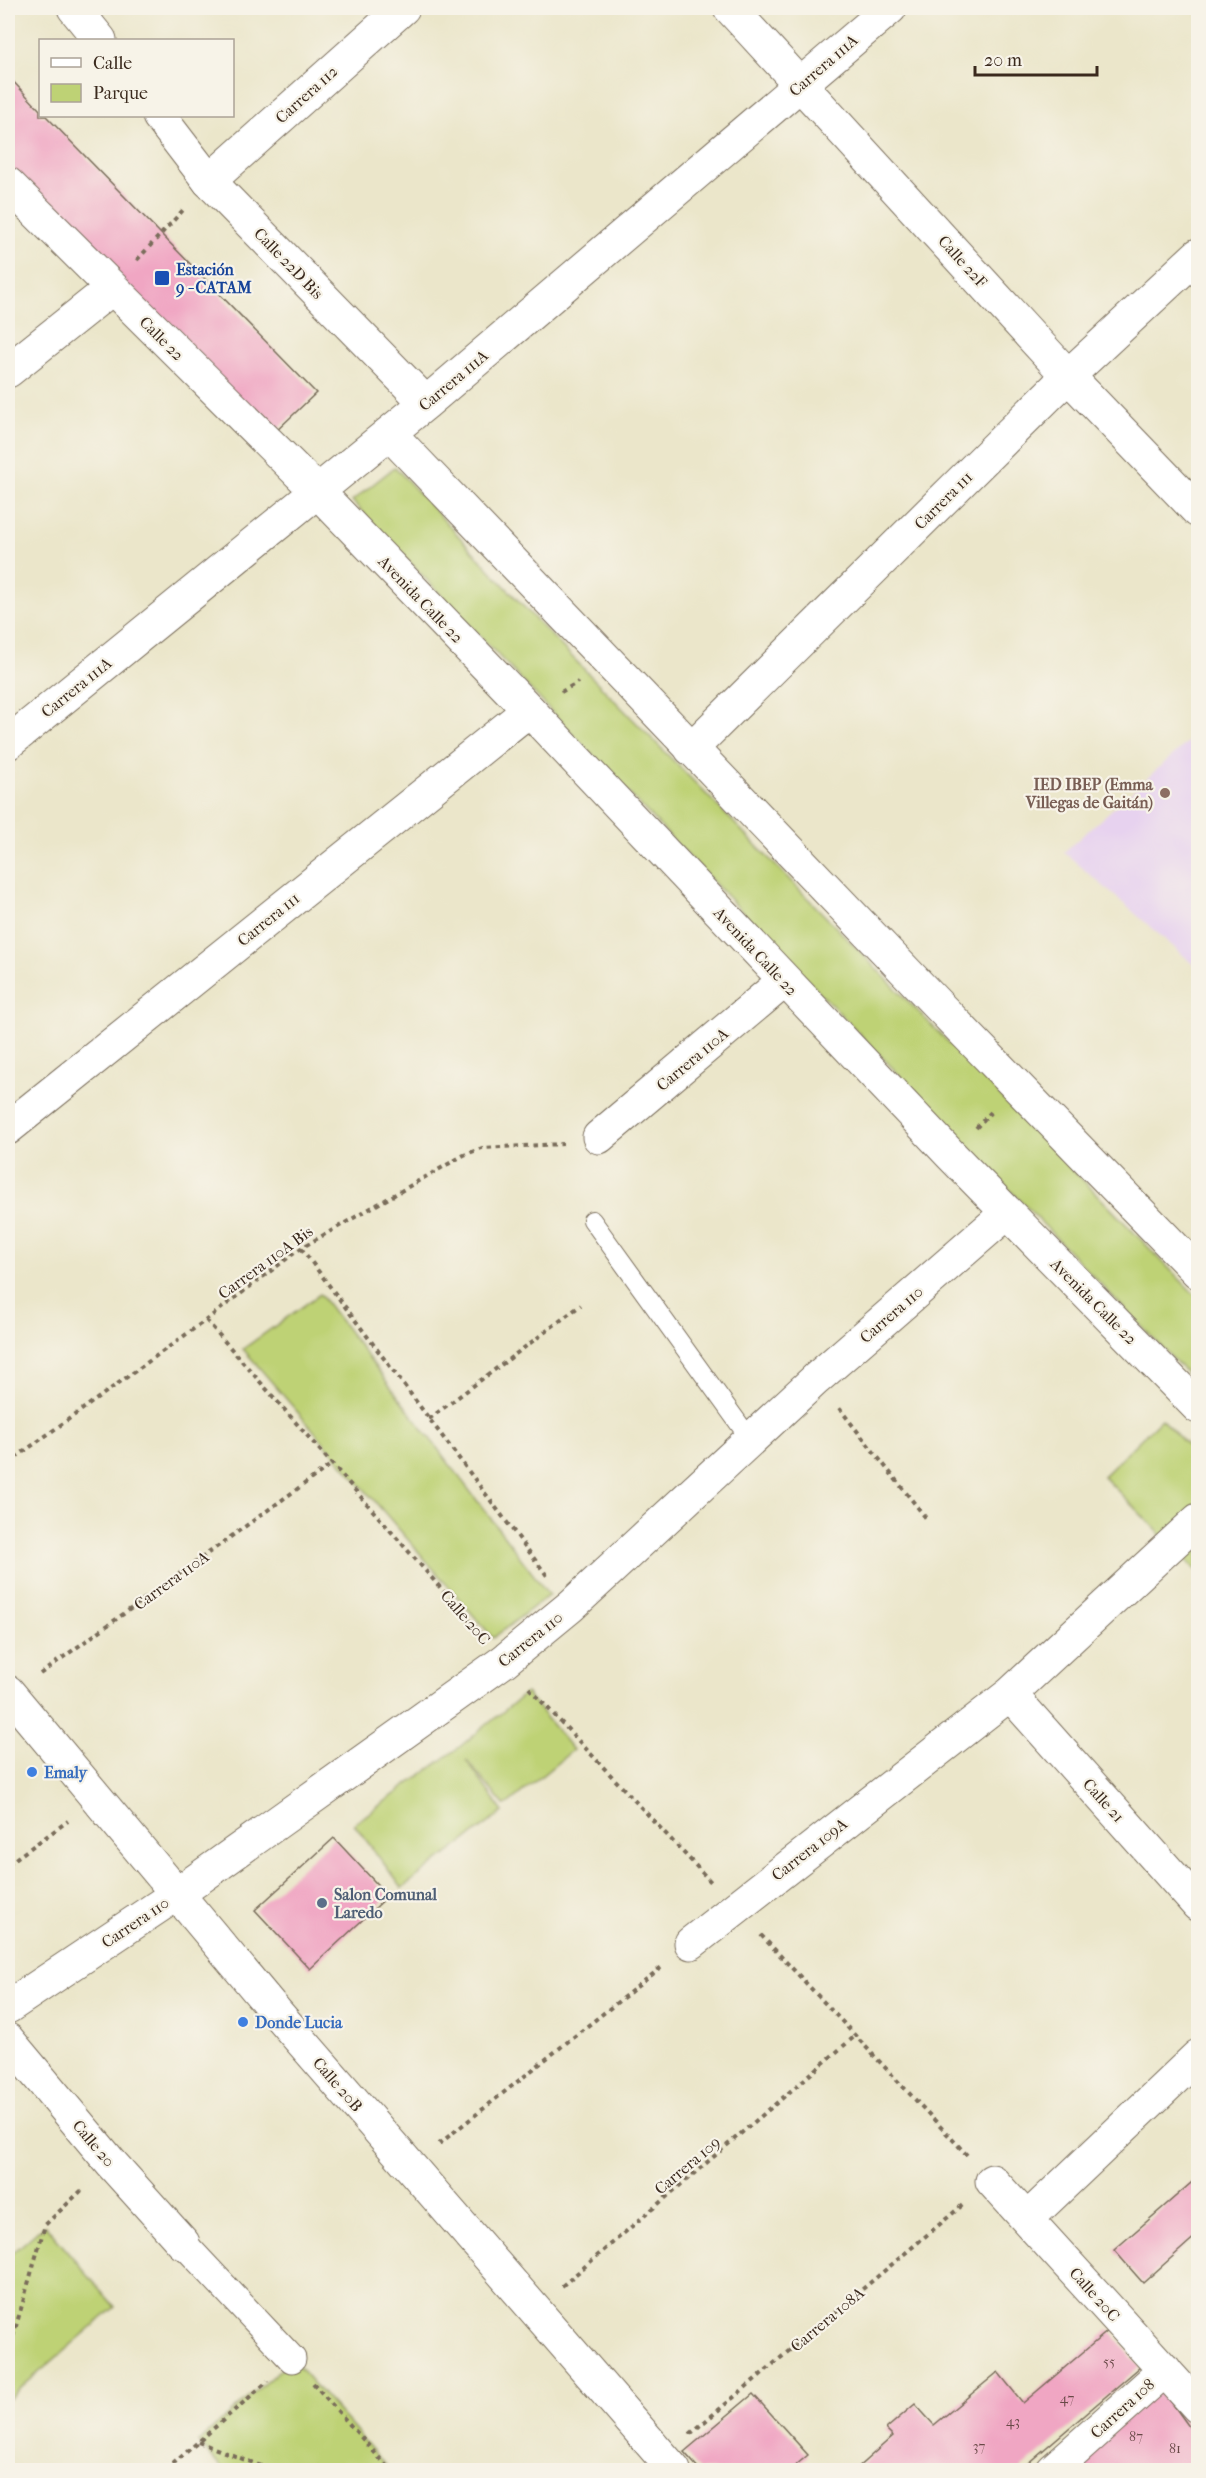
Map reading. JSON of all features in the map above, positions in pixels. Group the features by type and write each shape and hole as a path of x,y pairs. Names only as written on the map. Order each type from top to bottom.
{"street":[{"path":"74,8 99,39"},
{"name":"Carrera 112","path":"209,181 403,8"},
{"name":"Calle 22F","path":"730,8 1068,376 1198,511"},
{"name":"Carrera 111A","path":"8,743 426,404 890,8"},
{"name":"Calle 22D Bis","path":"160,117 209,181 426,404"},
{"name":"Calle 22","path":"8,184 317,491"},
{"name":"Carrera 111","path":"691,749 1068,376 1198,255"},
{"path":"8,371 112,288"},
{"path":"390,433 691,749 1198,1272"},
{"name":"Avenida Calle 22","path":"317,491 529,710 950,1154 1198,1407"},
{"name":"Carrera 111","path":"8,1128 529,710"},
{"name":"Carrera 110A","path":"599,1137 784,981"},
{"name":"Carrera 110","path":"8,2007 177,1894 504,1660 571,1606 816,1379 1007,1213"},
{"name":"Carrera 109A","path":"691,1943 1010,1694 1198,1520"},
{"name":"Calle 20B","path":"9,1694 276,2012 668,2466"},
{"name":"Calle 21","path":"1010,1694 1198,1905"},
{"name":"Calle 20","path":"8,2040 111,2163 183,2243"},
{"path":"1026,2219 1198,2056"},
{"name":"Calle 20C","path":"992,2181 1198,2408"},
{"path":"183,2243 292,2359"},
{"name":"Carrera 108","path":"1053,2470 1165,2370"}],"lane":[{"path":"591,1220 750,1439"}],"path":[{"path":"112,288 209,181"},
{"path":"529,710 610,664"},
{"path":"950,1154 1017,1085"},
{"name":"Carrera 110A Bis","path":"8,1463 206,1320 301,1248 464,1155 482,1149 585,1142 599,1137"},
{"path":"301,1248 571,1606"},
{"path":"429,1419 581,1305"},
{"name":"Calle 20C","path":"206,1320 504,1660 854,2037 992,2181"},
{"path":"816,1379 926,1518"},
{"name":"Carrera 110A","path":"9,1694 332,1464"},
{"path":"8,1864 98,1800"},
{"path":"410,2167 691,1943"},
{"name":"Carrera 109","path":"534,2310 854,2037"},
{"path":"8,2354 45,2225 111,2163"},
{"name":"Carrera 108A","path":"668,2466 992,2181"},
{"path":"166,2470 292,2359 390,2470"},
{"path":"198,2442 272,2470"}],"shaded area":[{"name":"IED IBEP (Emma Villegas de Gaitán)","path":"1198,733 1198,968 1064,852"}],"green space":[{"path":"395,467 538,622 1198,1298 1198,1385 694,862 352,501"},
{"path":"320,1294 549,1595 493,1638 243,1349"},
{"path":"1161,1419 1198,1456 1198,1572 1103,1476"},
{"path":"526,1693 573,1750 505,1806 466,1760 503,1812 402,1888 354,1824 457,1749"},
{"path":"45,2225 115,2307 8,2399 8,2257"},
{"path":"292,2359 390,2470 223,2470 198,2442"}],"building":[{"name":"Estación 9 - CATAM","path":"8,76 39,109 39,117 47,117 316,393 272,435 8,164"},
{"name":"Salon Comunal Laredo","path":"334,1838 388,1896 310,1969 255,1910"},
{"path":"1198,2177 1198,2234 1143,2283 1114,2250"},
{"path":"1109,2330 1140,2367 1020,2470 855,2470 893,2436 886,2429 915,2404 934,2425 998,2372 1023,2403"},
{"path":"1161,2388 1198,2439 1198,2470 1070,2470"},
{"path":"753,2394 808,2455 790,2470 700,2470 684,2452"}],"place":[{"name":"Estación 9 - CATAM","path":"162,278"},
{"name":"IED IBEP (Emma Villegas de Gaitán)","path":"1165,793"},
{"name":"Emaly","path":"32,1772"},
{"name":"Salon Comunal Laredo","path":"322,1903"},
{"name":"Donde Lucia","path":"243,2022"}]}
